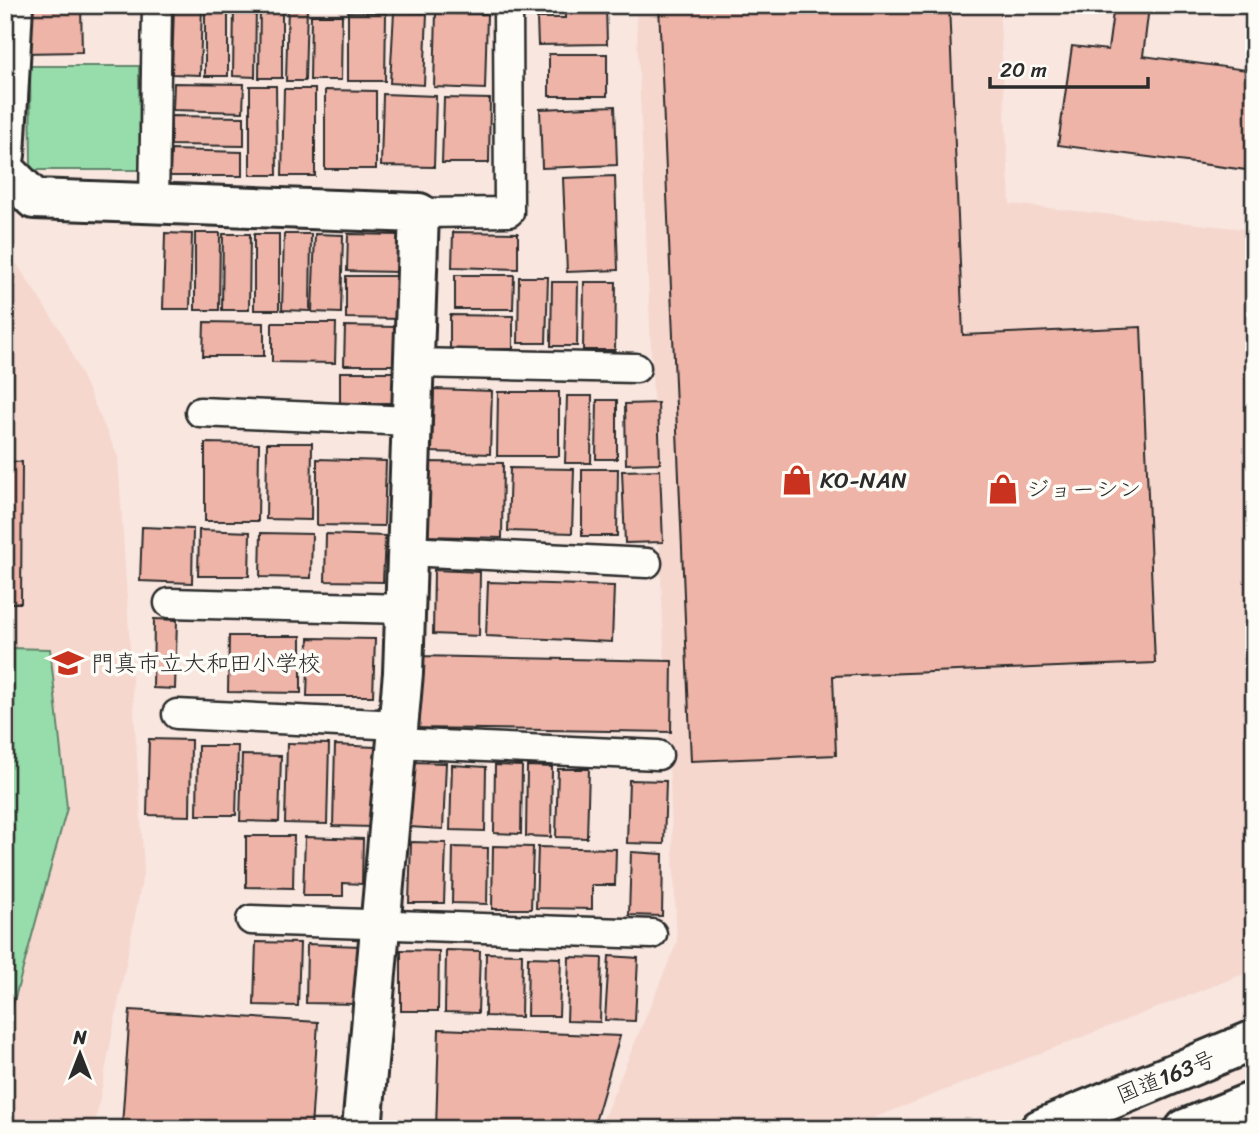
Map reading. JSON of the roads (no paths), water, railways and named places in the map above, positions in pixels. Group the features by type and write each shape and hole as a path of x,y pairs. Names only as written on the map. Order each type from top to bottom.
{"main road":[{"path":"5,155 13,5"},
{"path":"5,170 34,199 419,213 405,610 397,734 362,1129"},
{"name":"国道163号","path":"1040,1129 1254,1040"},
{"path":"1185,1129 1254,1101"}],"lane":[{"path":"155,203 157,5"},
{"path":"419,213 509,212 508,5"},
{"path":"414,363 636,368"},
{"path":"200,412 411,421"},
{"path":"407,551 647,562"},
{"path":"169,603 405,610"},
{"path":"177,714 658,755"},
{"path":"251,920 652,934"}],"place":[{"name":"KO-NAN","path":"797,480"},
{"name":"ジョーシン","path":"1003,489"},
{"name":"門真市立大和田小学校","path":"68,663"}]}
